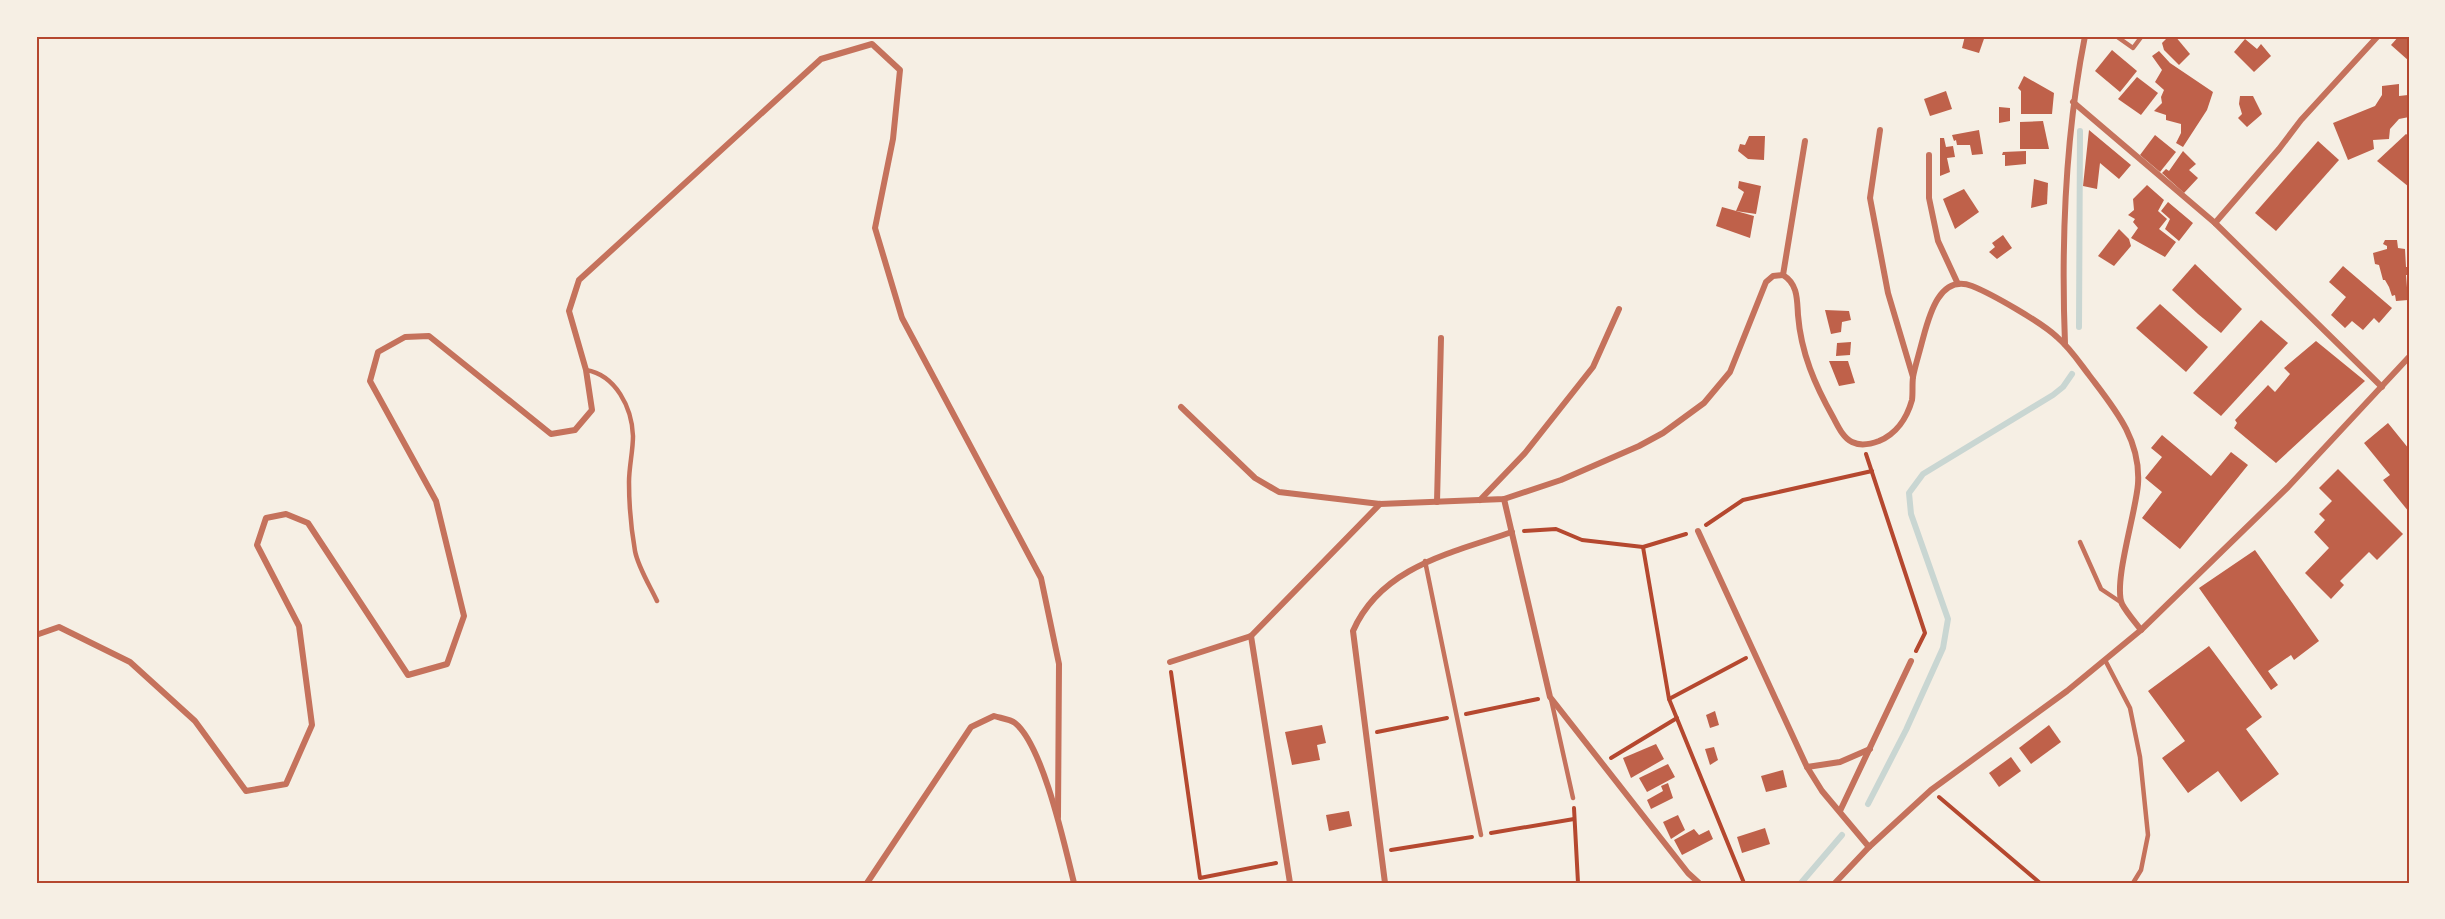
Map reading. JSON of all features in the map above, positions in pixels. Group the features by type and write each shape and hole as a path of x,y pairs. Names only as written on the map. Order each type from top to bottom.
{"street":[{"path":"2065,344 2063,295 2065,215 2073,102 2085,36"},
{"path":"2215,224 2301,120 2378,36"},
{"path":"36,635 59,627 130,662 195,721 246,791 285,784 312,725 299,626 257,545 267,518 286,514 308,523 408,675 447,664 464,616 436,501 370,381 378,352 405,337 429,336 551,434 575,430 592,410 586,370 569,311 579,280 821,59 872,44 900,70 893,139 875,228 902,318 1041,578 1059,664 1058,817"},
{"path":"2073,102 2215,224 2382,387"},
{"path":"1880,130 1870,198 1888,293 1913,378"},
{"path":"1784,275 1805,141"},
{"path":"1929,155 1929,198 1938,241 1958,284"},
{"path":"1181,406 1255,478 1279,492 1380,504 1504,499 1561,480 1639,446 1663,433 1704,403 1730,372 1766,282 1773,276 1784,275 1790,279 1797,299 1800,334 1812,377 1845,436 1852,442 1863,445 1886,438 1900,425 1912,399 1913,378 1933,305 1950,286 1958,284 1975,288 2039,324 2065,344 2123,419 2134,447 2139,482 2132,528 2119,584 2122,603 2141,630"},
{"path":"1480,500 1525,453 1593,367 1619,309"},
{"path":"1437,502 1441,338"},
{"path":"1835,883 1869,847 1931,790 2020,727 2141,630 2288,487 2409,357"},
{"path":"1504,499 1550,697 1688,873 1699,883"},
{"path":"1170,662 1251,636 1380,504"},
{"path":"1698,531 1807,767 1822,790 1869,847"},
{"path":"1385,883 1353,631 1360,615 1396,577 1425,561 1512,532"},
{"path":"1251,636 1290,883"},
{"path":"1840,811 1911,661"},
{"path":"867,883 972,727 994,716 1014,722 1030,740 1058,817 1074,883"},
{"path":"1807,767 1840,762 1870,749"}],"lane":[{"path":"2116,36 2133,48 2142,36"},
{"path":"586,370 594,371 605,377 617,388 630,417 633,437 629,472 629,505 635,554 657,601"},
{"path":"2080,542 2101,589 2122,603"},
{"path":"1425,561 1481,835"},
{"path":"2105,660 2114,673 2130,708 2140,757 2148,835 2141,870 2133,883"},
{"path":"1550,697 1573,798"}],"path":[{"path":"1863,445 1925,633 1911,661"},
{"path":"1512,532 1556,529 1582,540 1643,547 1698,531 1743,500 1872,471"},
{"path":"1643,547 1669,699 1744,883"},
{"path":"1669,699 1755,653"},
{"path":"1170,662 1200,879 1286,861"},
{"path":"1602,764 1677,717"},
{"path":"1931,790 2040,883"},
{"path":"1573,798 1578,883"}],"building":[{"path":"1965,36 1985,36 1979,53 1962,48"},
{"path":"2169,36 2175,36 2190,54 2179,65 2164,50 2162,43"},
{"path":"2399,36 2409,36 2409,61 2391,45"},
{"path":"2245,39 2257,49 2261,44 2271,56 2254,72 2234,52"},
{"path":"2112,50 2137,71 2120,92 2095,71"},
{"path":"2159,51 2170,63 2213,92 2207,110 2183,147 2176,143 2181,133 2181,124 2166,120 2166,115 2154,111 2162,103 2161,97 2164,90 2155,82 2162,70 2152,56"},
{"path":"2024,76 2054,93 2052,114 2021,114 2021,91 2018,88"},
{"path":"2137,77 2158,93 2141,115 2118,99"},
{"path":"2399,84 2399,96 2408,95 2409,117 2399,119 2390,129 2389,139 2373,140 2374,149 2348,160 2333,123 2375,106 2382,95 2382,86"},
{"path":"1946,91 1952,109 1930,116 1924,99"},
{"path":"2240,96 2253,96 2262,114 2247,127 2238,118 2242,114 2239,104"},
{"path":"1999,107 2010,108 2010,121 1999,123"},
{"path":"2043,121 2049,149 2020,149 2020,122"},
{"path":"1979,130 1983,154 1972,155 1970,145 1957,145 1952,135"},
{"path":"2089,130 2131,165 2119,179 2100,163 2097,189 2083,186"},
{"path":"2406,134 2409,136 2409,187 2377,161"},
{"path":"2155,135 2176,152 2160,172 2140,155"},
{"path":"1749,136 1765,136 1764,160 1748,159 1738,151 1740,144 1745,145"},
{"path":"1940,138 1944,138 1946,147 1953,146 1955,157 1947,158 1950,172 1940,176"},
{"path":"2318,141 2339,160 2276,231 2255,213"},
{"path":"2026,151 2026,164 2005,166 2003,152"},
{"path":"2183,151 2196,164 2189,170 2198,178 2184,193 2162,173 2166,169 2169,171"},
{"path":"2034,179 2048,183 2047,204 2031,208"},
{"path":"1739,181 1761,186 1756,214 1736,211 1744,192 1738,188"},
{"path":"2147,185 2164,200 2158,211 2167,219 2159,229 2176,242 2165,257 2131,238 2138,228 2133,222 2135,219 2128,215 2134,210 2133,199"},
{"path":"1964,189 1979,212 1955,229 1943,199"},
{"path":"2168,202 2193,223 2179,241 2165,229 2170,219 2161,211"},
{"path":"1722,207 1754,216 1750,238 1716,226"},
{"path":"2119,229 2129,239 2131,246 2114,266 2098,256"},
{"path":"2003,235 2012,248 1997,259 1989,252 1995,247 1992,243"},
{"path":"2385,240 2397,240 2398,248 2405,249 2406,267 2409,267 2409,275 2406,275 2408,300 2396,301 2395,295 2392,296 2383,280 2379,265 2375,264 2373,253 2387,249 2387,246 2383,244"},
{"path":"2195,264 2242,309 2221,333 2172,290"},
{"path":"2343,266 2392,308 2379,323 2374,318 2363,330 2352,321 2345,328 2331,315 2346,297 2329,282"},
{"path":"2160,304 2208,347 2186,372 2136,328"},
{"path":"1825,310 1849,311 1851,320 1842,322 1841,332 1831,334"},
{"path":"2261,320 2288,343 2221,416 2193,393"},
{"path":"2316,341 2365,381 2276,463 2234,428 2237,423 2235,420 2268,385 2275,392 2290,374 2284,368"},
{"path":"1851,342 1850,355 1836,356 1837,343"},
{"path":"1829,361 1848,361 1855,383 1839,386"},
{"path":"2388,423 2409,449 2409,512 2383,480 2390,475 2364,443"},
{"path":"2162,435 2211,476 2231,452 2248,465 2180,549 2142,518 2162,492 2145,478 2162,457 2151,448"},
{"path":"2338,469 2403,534 2377,560 2369,552 2340,581 2344,585 2331,599 2305,573 2329,548 2314,532 2325,520 2319,514 2332,501 2319,488"},
{"path":"2255,550 2319,641 2294,660 2291,655 2268,671 2278,685 2271,690 2199,588"},
{"path":"2209,646 2262,717 2246,729 2279,774 2241,802 2218,771 2188,793 2162,758 2185,741 2148,691"},
{"path":"1715,711 1719,725 1710,728 1706,715"},
{"path":"1322,725 1326,743 1317,745 1320,760 1292,765 1285,732"},
{"path":"2049,725 2061,742 2031,764 2019,748"},
{"path":"1656,744 1664,759 1631,778 1623,758"},
{"path":"1714,747 1718,760 1710,765 1705,749"},
{"path":"2011,757 2021,771 1999,787 1989,773"},
{"path":"1668,764 1675,777 1647,792 1639,778"},
{"path":"1783,770 1787,787 1766,792 1761,776"},
{"path":"1668,783 1673,798 1651,809 1647,800 1663,791 1661,786"},
{"path":"1349,811 1352,826 1329,831 1326,815"},
{"path":"1678,815 1685,830 1671,839 1663,822"},
{"path":"1765,828 1770,844 1742,853 1737,837"},
{"path":"1694,829 1699,835 1709,830 1713,839 1682,855 1674,840"}],"waterway":[{"path":"2079,327 2080,131"},
{"path":"1868,804 1906,730 1943,648 1948,619 1911,514 1909,493 1923,474 2053,395 2063,387 2072,374"},
{"path":"1801,883 1842,835"}]}
